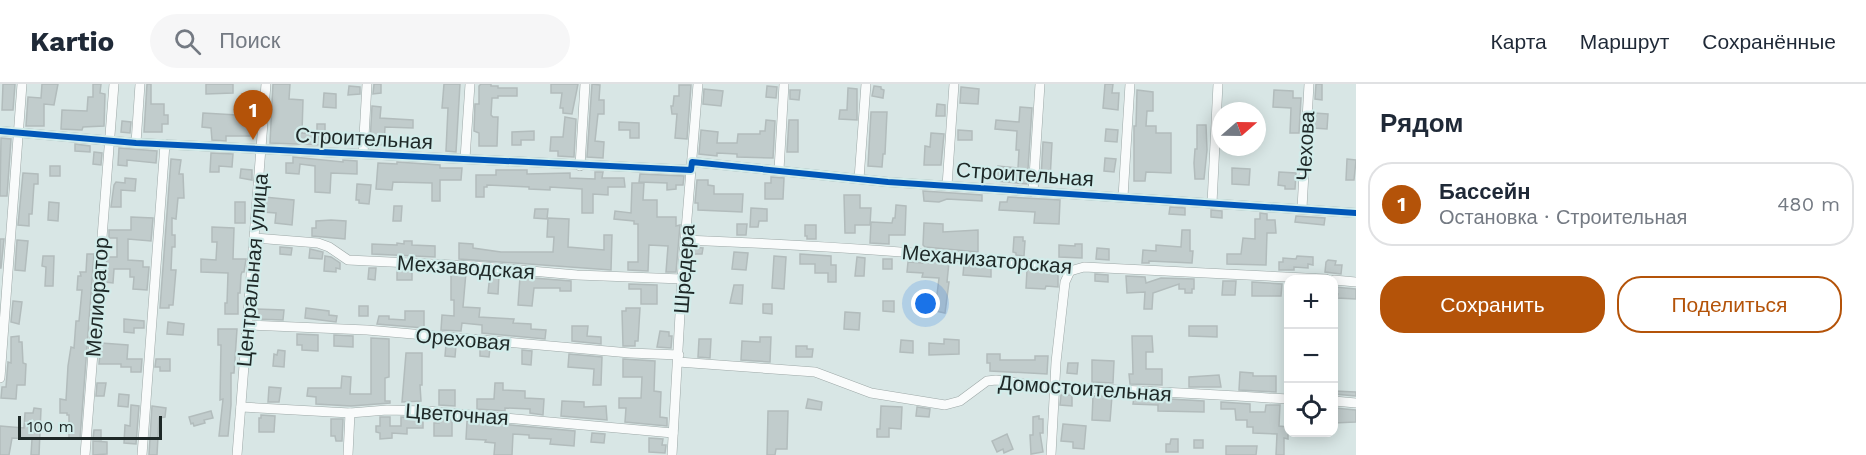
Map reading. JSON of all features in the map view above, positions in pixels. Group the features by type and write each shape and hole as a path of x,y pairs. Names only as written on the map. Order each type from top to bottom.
{"street":[{"path":"0,378 22,84"},
{"name":"Мелиоратор","path":"85,455 114,84"},
{"path":"136,143 140,84"},
{"name":"Центральная улица","path":"237,455 266,84"},
{"path":"363,154 368,84"},
{"path":"465,159 470,84"},
{"path":"580,166 585,84"},
{"name":"Шредера","path":"672,455 682,279 698,84"},
{"path":"779,170 784,84"},
{"path":"860,179 866,84"},
{"path":"948,186 954,84"},
{"path":"1033,192 1040,84"},
{"path":"1123,197 1131,84"},
{"path":"1212,203 1218,84"},
{"name":"Чехова","path":"1302,208 1309,84"},
{"name":"Строительная","path":"0,131 136,143 580,166 691,166 779,170 948,186 1356,213"},
{"path":"142,455 165,144"},
{"name":"Мехзаводская","path":"255,238 318,243 329,247 348,260 474,266 577,275 682,279"},
{"name":"Механизаторская","path":"685,240 886,250 982,258 1059,267 1070,271 1084,267 1284,277"},
{"path":"1051,455 1054,388 1065,282 1070,271"},
{"path":"1338,280 1356,282"},
{"name":"Ореховая","path":"248,325 367,330 679,359"},
{"name":"Домостоительная","path":"679,359 815,372 871,393 945,405 966,398 987,381 996,380 1054,388 1131,389 1284,399"},
{"path":"1338,402 1356,403"},
{"name":"Цветочная","path":"241,407 350,413 387,410 426,411 673,433"},
{"path":"348,455 350,413"}],"building":[{"path":"3,84 15,84 13,110 2,110"},
{"path":"42,84 58,84 54,105 44,104 44,126 26,126 28,97 41,98"},
{"path":"93,84 101,84 100,93 105,94 104,126 83,127 82,130 61,129 62,110 87,111 88,97 93,97"},
{"path":"147,84 151,84 151,104 164,104 164,115 168,115 168,124 162,124 162,132 144,132"},
{"path":"206,84 233,84 233,93 206,94"},
{"path":"273,84 290,84 289,99 303,100 302,133 317,134 317,124 325,124 325,144 270,143"},
{"path":"374,84 381,84 381,93 373,94"},
{"path":"444,84 460,84 456,152 446,151 448,108 442,108"},
{"path":"481,84 491,84 498,88 517,88 517,96 492,98 491,115 498,117 497,146 479,146 479,133 474,131 475,104 479,104"},
{"path":"551,84 578,84 572,114 563,113 563,108 560,108 562,93 551,93"},
{"path":"592,84 600,85 599,100 604,100 604,114 598,114 595,141 604,142 603,158 587,157"},
{"path":"1105,84 1113,84 1112,93 1119,93 1118,110 1103,108"},
{"path":"1316,84 1322,84 1322,100 1315,99"},
{"path":"679,85 691,85 687,139 675,138 677,114 672,114 671,106 673,106 674,96 679,96"},
{"path":"349,86 360,87 360,94 348,95"},
{"path":"767,86 777,87 776,98 766,97"},
{"path":"874,86 884,90 883,98 872,96"},
{"path":"961,87 979,89 978,104 960,103"},
{"path":"848,88 857,89 857,120 839,119 840,110 847,110"},
{"path":"704,89 723,91 721,106 703,104"},
{"path":"790,90 800,90 799,100 790,99"},
{"path":"1137,90 1153,92 1153,111 1147,111 1146,126 1156,126 1156,133 1171,133 1171,173 1146,172 1145,181 1134,181 1134,126 1136,126"},
{"path":"1274,90 1293,91 1293,98 1301,98 1299,133 1290,133 1291,108 1273,107"},
{"path":"324,93 336,94 336,108 323,107"},
{"path":"937,104 945,105 945,116 936,116"},
{"path":"372,106 381,107 380,118 413,120 413,128 385,127 384,145 370,144"},
{"path":"1020,107 1032,108 1027,184 997,181 998,166 1018,168 1019,150 1016,150 1017,131 995,129 996,120 1019,122"},
{"path":"871,112 887,112 885,154 883,154 882,167 868,166"},
{"path":"203,113 254,116 253,136 226,136 226,141 212,140 211,128 202,127"},
{"path":"1314,113 1328,114 1327,129 1313,128"},
{"path":"565,117 576,119 574,157 558,156 558,151 550,151 551,137 563,137"},
{"path":"766,120 775,121 773,158 737,157 737,154 717,153 717,156 699,154 701,130 718,132 717,143 737,143 738,134 760,134 760,131 765,131"},
{"path":"789,120 798,120 798,152 787,152"},
{"path":"122,121 131,122 130,133 121,132"},
{"path":"619,122 639,123 639,138 630,138 630,130 619,130"},
{"path":"1197,125 1206,125 1207,150 1204,179 1195,179"},
{"path":"1106,129 1118,130 1117,142 1105,141"},
{"path":"958,130 972,131 972,140 958,140"},
{"path":"534,131 534,140 521,140 521,145 512,145 512,132"},
{"path":"931,133 944,134 941,165 924,165 925,146 930,147"},
{"path":"1,138 11,139 7,196 0,196"},
{"path":"1043,142 1052,143 1050,180 1041,179"},
{"path":"75,144 90,146 90,152 75,151"},
{"path":"119,148 157,151 156,163 127,160 127,166 118,165"},
{"path":"94,152 102,153 101,165 93,164"},
{"path":"211,153 233,154 232,167 219,166 219,172 210,172"},
{"path":"293,157 343,162 343,160 357,161 357,174 331,173 330,193 315,192 315,166 300,164 299,174 286,173 286,163 293,163"},
{"path":"1105,158 1116,159 1114,172 1104,171"},
{"path":"171,159 181,160 179,174 183,174 184,198 178,198 176,219 172,218 175,247 172,247 171,270 176,270 173,305 169,305 169,308 160,308"},
{"path":"1347,159 1356,160 1354,180 1346,180"},
{"path":"397,162 440,165 440,168 462,168 461,180 440,180 440,201 432,201 432,183 393,182 392,190 376,189 378,163 397,164"},
{"path":"50,166 60,166 60,176 50,176"},
{"path":"1232,168 1250,169 1249,185 1232,184"},
{"path":"241,169 252,170 252,180 240,178"},
{"path":"496,170 527,170 527,174 570,173 570,178 595,179 595,172 603,172 602,178 624,178 625,187 608,187 608,195 593,194 593,213 582,213 582,189 550,187 550,190 487,185 484,187 484,197 476,197 476,175 496,175"},
{"path":"1279,172 1296,173 1295,189 1285,189 1285,186 1278,185"},
{"path":"23,173 38,174 38,184 34,184 29,226 18,225"},
{"path":"640,174 684,176 683,185 676,185 676,189 667,190 667,183 639,182"},
{"path":"771,177 784,178 783,199 765,199 765,183 771,183"},
{"path":"125,178 136,179 135,191 121,190 121,207 111,207 114,185 116,182 125,183"},
{"path":"697,180 708,180 708,185 714,186 714,194 743,194 742,212 698,210 698,203 695,203"},
{"path":"632,183 644,183 643,200 657,200 657,217 676,217 676,226 680,225 676,272 666,272 668,246 649,245 648,271 628,270 628,262 638,262 638,224 634,224 634,221 614,219 615,211 631,213"},
{"path":"357,184 371,185 369,204 359,203 359,200 356,200"},
{"path":"923,191 982,195 982,201 947,199 939,202 924,201"},
{"path":"844,195 860,195 860,208 871,208 870,225 855,225 855,233 845,233"},
{"path":"264,197 294,200 292,225 275,223 276,213 263,212"},
{"path":"1008,197 1060,200 1059,224 1034,223 1035,212 999,210 1000,202 1007,202"},
{"path":"49,202 59,203 58,221 48,220"},
{"path":"235,202 245,202 245,223 235,223"},
{"path":"896,205 906,206 905,235 889,235 889,244 870,243 871,222 892,223 895,218"},
{"path":"394,206 402,206 401,221 393,221"},
{"path":"1170,207 1185,208 1185,215 1169,214"},
{"path":"751,208 767,209 767,221 759,221 758,227 750,227"},
{"path":"535,209 548,209 547,219 534,218"},
{"path":"1211,210 1222,211 1222,218 1211,217"},
{"path":"1260,213 1267,214 1267,220 1275,220 1276,233 1267,233 1266,265 1227,264 1227,254 1241,254 1243,238 1255,239 1255,219 1260,219"},
{"path":"1296,216 1325,218 1324,225 1295,222"},
{"path":"131,217 153,218 151,241 128,239 128,260 143,261 143,267 149,267 147,290 133,289 134,277 130,277 130,269 114,269 113,283 105,282 107,257 117,257 117,238 109,238 109,230 131,230"},
{"path":"548,218 569,219 568,247 604,250 604,235 612,235 611,270 459,259 459,243 473,244 473,248 501,252 553,252 554,237 547,237"},
{"path":"316,221 346,221 345,239 312,236 312,228 316,228"},
{"path":"924,223 943,224 943,232 978,230 978,252 925,247 923,245"},
{"path":"737,224 747,224 746,235 737,235"},
{"path":"805,225 816,225 816,239 807,239"},
{"path":"212,227 234,228 233,259 246,259 244,272 241,275 240,293 238,293 238,314 225,314 228,273 201,272 201,259 216,260 217,242 212,242"},
{"path":"1182,230 1190,230 1192,263 1149,261 1149,263 1142,263 1143,250 1156,251 1156,245 1181,247"},
{"path":"1014,237 1023,237 1024,256 1013,252"},
{"path":"0,239 4,239 1,268 0,268"},
{"path":"17,240 28,241 25,271 15,270"},
{"path":"404,241 412,241 412,245 435,246 435,257 372,254 372,244 397,245 397,243 404,244"},
{"path":"1075,244 1082,244 1082,258 1059,257 1059,245 1075,246"},
{"path":"280,247 292,248 291,255 280,254"},
{"path":"691,247 703,248 702,254 691,254"},
{"path":"1097,248 1109,249 1109,260 1096,259"},
{"path":"310,249 323,252 322,259 309,258"},
{"path":"734,252 748,253 746,270 732,269"},
{"path":"87,254 94,254 80,439 69,438 69,415 60,413 60,399 66,400 68,366 71,347 74,348 76,321 79,321 82,290 77,290 78,276 81,276 80,272 86,272"},
{"path":"800,254 831,256 831,265 836,265 836,282 828,282 828,273 815,273 815,264 800,264"},
{"path":"43,256 54,256 53,286 45,286 46,267 42,266"},
{"path":"325,256 340,263 340,269 336,268 336,272 324,271"},
{"path":"774,256 786,257 784,289 772,288"},
{"path":"1297,256 1313,257 1313,265 1308,264 1308,268 1294,267 1294,270 1279,270 1279,262 1283,262 1283,258 1296,259"},
{"path":"857,257 865,258 864,276 855,276"},
{"path":"883,259 892,259 892,269 883,269"},
{"path":"924,260 949,262 945,313 935,311 939,278 922,277 923,273 907,272 908,262 923,263"},
{"path":"1328,260 1336,261 1335,265 1342,265 1341,274 1325,272"},
{"path":"964,264 991,266 991,277 963,275"},
{"path":"369,268 376,268 375,280 368,279"},
{"path":"397,269 412,270 412,280 397,280"},
{"path":"1027,270 1058,274 1058,287 1026,288"},
{"path":"451,272 466,272 463,307 480,308 479,317 514,319 513,323 531,324 531,329 546,330 545,339 482,333 482,325 462,323 461,331 441,330 442,315 454,316 454,300 451,300"},
{"path":"490,274 499,275 498,294 488,293"},
{"path":"1095,274 1108,275 1108,282 1095,281"},
{"path":"1126,276 1145,277 1146,283 1161,278 1194,279 1194,289 1192,293 1185,293 1185,289 1179,289 1179,284 1153,293 1152,309 1144,309 1145,292 1127,293"},
{"path":"520,277 571,281 571,291 560,291 560,288 534,288 532,306 518,305"},
{"path":"1223,281 1236,281 1235,295 1222,295"},
{"path":"1252,282 1282,284 1281,296 1252,296"},
{"path":"629,284 657,285 657,304 641,304 641,289 629,289"},
{"path":"734,285 743,285 742,304 730,303"},
{"path":"1338,287 1356,289 1356,299 1338,298"},
{"path":"13,301 22,302 19,324 11,322"},
{"path":"883,301 894,301 894,312 883,311"},
{"path":"763,304 772,304 772,314 763,313"},
{"path":"359,306 368,306 368,316 359,316"},
{"path":"306,308 329,311 329,315 337,316 336,322 305,318"},
{"path":"626,308 640,308 638,341 635,341 635,346 623,346 622,311 626,311"},
{"path":"256,309 284,310 283,320 255,319"},
{"path":"405,311 424,311 424,328 377,324 379,316 405,320"},
{"path":"845,312 860,313 859,330 844,329"},
{"path":"124,319 144,321 144,328 134,328 134,333 124,332"},
{"path":"168,322 184,324 183,335 167,334"},
{"path":"572,326 588,326 587,336 601,337 601,344 572,341"},
{"path":"1189,326 1217,326 1217,337 1189,336"},
{"path":"218,329 237,329 234,373 231,373 228,436 219,436 223,399 220,400 221,345 218,345"},
{"path":"660,331 669,332 669,336 672,336 671,348 657,347"},
{"path":"297,334 318,335 318,351 302,350 302,345 297,345"},
{"path":"334,335 353,336 353,347 334,346"},
{"path":"19,336 19,342 22,342 23,363 26,364 25,385 17,385 16,399 1,398 2,387 6,387 8,362 11,363 11,337"},
{"path":"1132,336 1152,336 1153,352 1146,352 1146,369 1162,369 1162,385 1130,384 1129,374 1133,374"},
{"path":"760,337 771,337 770,362 741,360 742,341 760,342"},
{"path":"371,338 389,339 389,377 385,378 385,401 390,401 390,403 351,406 316,404 316,397 307,396 308,388 341,388 342,376 351,377 350,394 371,394"},
{"path":"699,339 711,339 710,358 698,357"},
{"path":"944,339 959,340 959,354 929,355 929,343 944,344"},
{"path":"901,340 913,341 913,353 900,352"},
{"path":"101,343 128,345 127,359 142,359 141,372 131,372 131,367 121,367 121,364 99,364"},
{"path":"446,344 456,345 455,357 445,356"},
{"path":"796,346 807,346 807,349 813,349 812,357 796,357"},
{"path":"480,347 490,348 489,357 480,356"},
{"path":"278,350 285,351 284,367 273,366 274,354 277,355"},
{"path":"522,350 532,351 531,365 522,364"},
{"path":"406,353 422,353 421,401 402,402"},
{"path":"569,354 602,357 601,385 593,385 594,369 568,367"},
{"path":"987,354 1000,354 1000,360 1035,360 1035,356 1048,356 1047,374 990,371"},
{"path":"156,359 170,359 170,371 160,371 160,367 155,367"},
{"path":"623,359 655,361 654,391 661,392 660,417 667,418 667,426 625,422 626,408 619,408 619,398 641,398 642,377 623,377"},
{"path":"1092,360 1114,361 1113,383 1092,382"},
{"path":"1068,363 1078,363 1077,374 1067,373"},
{"path":"1240,372 1253,373 1253,376 1276,376 1276,392 1239,390"},
{"path":"1219,375 1221,387 1189,387 1189,377"},
{"path":"97,383 106,383 104,396 96,396"},
{"path":"495,383 503,383 503,390 525,391 525,398 544,399 543,415 530,413 530,409 505,408 505,411 477,409 477,399 494,399"},
{"path":"269,387 281,388 279,402 268,402"},
{"path":"439,390 455,390 455,406 439,405"},
{"path":"1338,391 1356,392 1356,396 1338,394"},
{"path":"119,394 129,395 128,407 118,406"},
{"path":"1061,395 1072,395 1072,406 1060,405"},
{"path":"1093,396 1112,396 1110,421 1092,420"},
{"path":"1134,397 1204,401 1204,412 1158,411 1158,405 1133,404"},
{"path":"808,399 822,402 821,410 806,408"},
{"path":"562,401 584,402 584,407 606,406 607,420 561,416"},
{"path":"1221,402 1250,404 1250,412 1265,412 1266,405 1280,405 1279,426 1284,427 1284,437 1288,437 1288,439 1284,438 1284,455 1276,455 1277,434 1253,433 1253,427 1247,427 1247,420 1236,420 1235,409 1221,409"},
{"path":"131,405 139,406 136,444 124,443 125,425 130,426"},
{"path":"152,406 166,408 165,417 159,418 157,455 149,455"},
{"path":"881,406 902,407 901,429 889,428 889,437 877,437 877,429 880,429"},
{"path":"917,407 930,409 929,417 916,416"},
{"path":"34,408 41,409 39,455 31,455 32,439 12,438 9,455 0,455 0,426 24,428 25,413 33,413"},
{"path":"1338,408 1356,410 1356,422 1338,423"},
{"path":"211,411 213,418 194,426 193,423 191,424 189,417"},
{"path":"768,411 788,411 787,449 776,449 775,455 767,455"},
{"path":"261,415 275,416 274,432 259,432"},
{"path":"1039,416 1039,419 1043,419 1043,433 1040,433 1043,452 1031,454 1030,435 1033,435 1033,417"},
{"path":"380,417 390,417 390,426 401,426 401,417 423,418 423,428 407,428 407,434 392,433 392,438 380,439 376,426 380,426"},
{"path":"331,419 343,419 342,441 336,441 335,436 331,436"},
{"path":"439,419 452,420 452,436 434,436 434,423 439,423"},
{"path":"467,421 575,431 574,446 550,444 551,439 529,438 529,435 513,434 512,455 494,455 495,443 466,439"},
{"path":"1063,424 1086,426 1084,449 1073,448 1073,442 1061,441"},
{"path":"94,430 101,430 101,440 93,439"},
{"path":"592,433 605,434 604,443 591,442"},
{"path":"1007,434 1013,449 1004,453 1003,449 997,452 992,441"},
{"path":"649,438 663,439 662,445 666,445 665,453 649,452"},
{"path":"1171,439 1178,439 1178,452 1166,452 1166,444 1170,444"},
{"path":"1194,440 1203,440 1203,448 1194,448"},
{"path":"93,441 107,442 107,454 93,455"},
{"path":"1226,446 1257,446 1256,455 1226,455"}],"cycle path":[{"path":"0,131 136,143 691,170 692,162 888,182 1356,213"}],"place":[{"name":"Бассейн","path":"253,140"}]}
